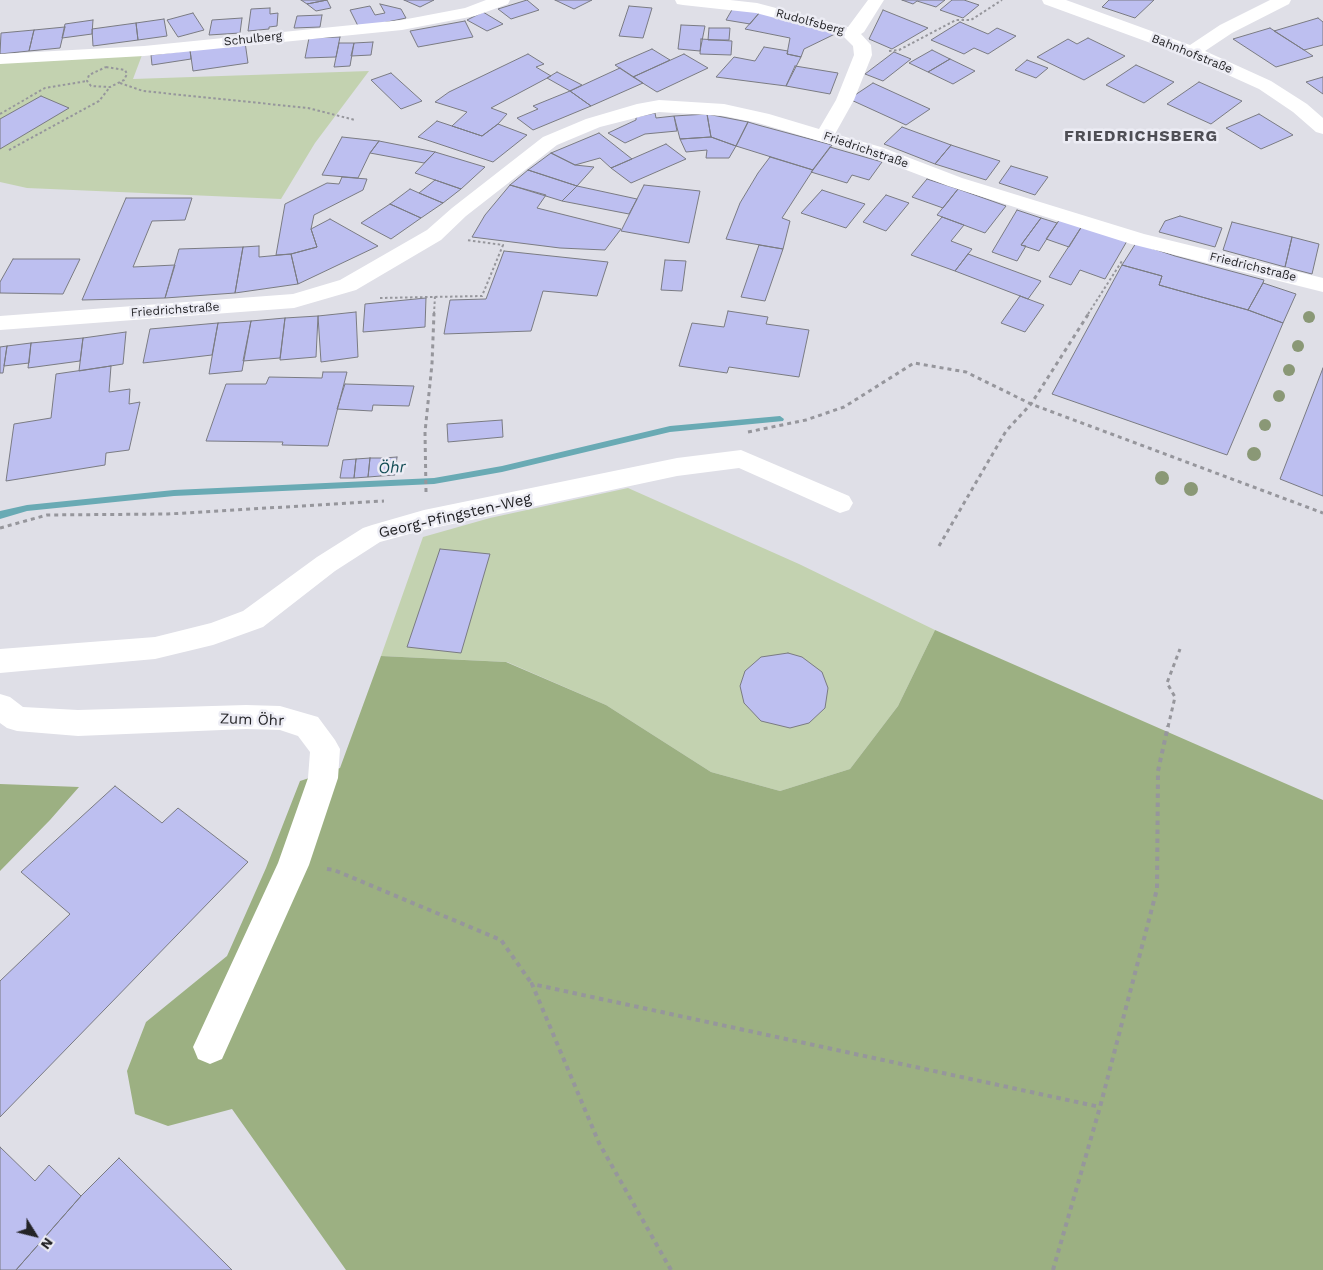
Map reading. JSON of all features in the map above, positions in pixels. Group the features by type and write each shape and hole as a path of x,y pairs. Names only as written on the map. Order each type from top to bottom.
{"street":[{"name":"Schulberg","path":"0,58 144,51 402,25 469,12 502,0"},
{"name":"Rudolfsberg","path":"683,0 757,8 818,23 850,33 862,45 864,55"},
{"path":"850,33 858,28 876,0"},
{"name":"Bahnhofstraße","path":"1050,0 1192,52 1265,85 1300,108 1323,128"},
{"path":"1192,52 1226,29 1283,0"},
{"path":"825,136 845,100 864,55"},
{"name":"Friedrichstraße","path":"0,323 294,301 348,285 434,236 459,212 550,141 594,123 637,110 659,106 724,110 825,136 874,151 955,182 1138,239 1323,285"},
{"name":"Georg-Pfingsten-Weg","path":"0,661 155,648 212,634 253,619 326,564 372,535 424,520 677,467 741,459 840,503"},
{"name":"Zum Öhr","path":"0,706 17,719 78,723 246,717 280,718 308,726 325,749 323,778 293,865 210,1047"}],"path":[{"path":"864,55 899,50 956,20 971,20 1002,0"},
{"path":"0,114 45,88 87,80"},
{"path":"120,83 143,91 308,108 355,120"},
{"path":"9,150 99,101 110,87"},
{"path":"348,285 368,299 482,296 503,245 434,236"},
{"path":"939,546 1006,431 1031,404 1123,260"},
{"path":"427,486 424,468 425,432 432,364 435,296"},
{"path":"743,433 806,420 844,407 914,362 966,372 1031,404 1323,513"},
{"path":"418,496 426,494"},
{"path":"0,528 47,515 168,514 384,501"},
{"path":"1053,1270 1100,1107 1157,888 1158,771 1175,697 1167,683 1180,649"},
{"path":"325,868 334,870 502,940 532,984 599,1144 671,1270"},
{"path":"532,984 1100,1107"}],"green space":[{"path":"142,55 133,79 369,71 315,143 281,199 27,188 0,182 0,62"},
{"path":"628,488 799,564 935,630 898,706 850,769 780,791 711,772 606,705 507,662 381,656 423,537 490,518"},
{"path":"935,630 1323,800 1323,1270 346,1270 232,1109 168,1126 135,1114 127,1071 146,1022 227,956 266,868 300,781 340,768 381,656 506,662 606,705 711,772 780,791 850,769 898,706"},
{"path":"0,784 79,787 0,871"}],"building":[{"path":"301,0 327,0 307,4"},
{"path":"327,0 331,8 316,11 307,4"},
{"path":"404,0 434,0 420,7"},
{"path":"527,0 539,10 511,19 498,9"},
{"path":"555,0 592,0 574,9"},
{"path":"902,0 945,0 936,7 917,1 913,4"},
{"path":"952,0 964,0 979,5 963,18 940,10"},
{"path":"1109,0 1154,0 1135,18 1102,7"},
{"path":"380,4 401,9 406,18 359,28 350,10 370,6 375,15 385,13"},
{"path":"629,6 652,8 643,38 619,36"},
{"path":"270,8 270,14 278,13 277,26 269,27 269,29 248,31 251,9"},
{"path":"733,8 760,12 750,24 726,20"},
{"path":"883,10 928,28 892,49 869,39"},
{"path":"483,12 503,24 487,31 467,20"},
{"path":"760,12 837,33 804,49 801,57 787,54 790,38 745,29"},
{"path":"193,13 204,30 178,37 167,20"},
{"path":"322,15 320,27 294,28 297,16"},
{"path":"242,18 240,33 209,35 212,20"},
{"path":"1318,18 1323,22 1323,45 1304,50 1274,31"},
{"path":"164,19 167,36 138,40 136,23"},
{"path":"93,20 92,34 62,38 65,24"},
{"path":"465,21 473,37 418,47 410,31"},
{"path":"960,22 988,34 997,28 1016,36 988,54 974,48 964,54 931,40"},
{"path":"136,23 138,40 93,46 92,29"},
{"path":"681,25 705,26 700,51 678,49"},
{"path":"65,27 60,48 29,51 34,30"},
{"path":"709,28 730,28 729,40 708,40"},
{"path":"1270,28 1313,56 1276,67 1233,39"},
{"path":"34,30 29,51 0,54 1,33"},
{"path":"340,37 336,57 305,58 309,38"},
{"path":"1088,38 1125,56 1084,80 1037,57 1068,39 1077,44"},
{"path":"701,39 732,41 731,55 700,54"},
{"path":"245,42 248,63 193,71 190,50"},
{"path":"373,42 371,55 351,56 354,43"},
{"path":"339,43 354,43 350,66 334,67"},
{"path":"764,47 788,51 787,54 801,57 786,86 716,77 734,57 755,61"},
{"path":"652,49 670,60 633,77 615,65"},
{"path":"190,50 191,59 152,65 151,55"},
{"path":"932,50 950,59 928,72 909,63"},
{"path":"894,52 911,59 883,81 865,74"},
{"path":"528,54 544,64 536,67 551,76 491,108 507,114 498,124 482,136 452,126 467,112 435,102 449,92"},
{"path":"684,54 708,68 657,92 633,77"},
{"path":"950,59 975,71 953,84 928,72"},
{"path":"1027,60 1048,68 1036,78 1015,70"},
{"path":"1136,65 1174,82 1144,103 1106,85"},
{"path":"795,66 838,73 830,94 786,86"},
{"path":"620,68 643,83 591,106 570,91"},
{"path":"557,72 582,85 570,91 547,78"},
{"path":"391,73 422,101 401,109 371,80"},
{"path":"1323,77 1323,94 1306,82"},
{"path":"1199,82 1242,101 1211,124 1167,104"},
{"path":"873,83 930,109 906,125 849,99"},
{"path":"570,91 591,106 533,130 517,118 538,109 533,106"},
{"path":"41,96 69,108 0,149 0,119"},
{"path":"655,113 656,118 674,116 677,131 645,134 625,143 608,133 636,120 636,117"},
{"path":"707,114 748,122 736,146 711,137"},
{"path":"707,114 711,137 680,139 674,116"},
{"path":"1259,114 1293,135 1261,149 1226,128"},
{"path":"437,121 482,136 498,124 527,135 493,162 418,137"},
{"path":"748,122 832,145 813,170 736,146"},
{"path":"902,127 951,145 935,164 884,144"},
{"path":"599,133 632,159 611,168 600,158 575,165 551,153"},
{"path":"342,137 379,141 370,153 358,178 322,175"},
{"path":"711,137 736,146 729,158 706,158 707,150 686,152 680,139"},
{"path":"379,141 435,152 424,163 370,153"},
{"path":"666,144 686,159 631,183 611,168"},
{"path":"951,145 1000,161 986,180 935,164"},
{"path":"830,147 882,162 869,180 852,175 847,183 811,172"},
{"path":"435,152 485,167 461,189 415,173"},
{"path":"551,153 575,165 594,167 577,186 528,170"},
{"path":"770,157 813,170 782,218 790,221 783,249 726,239 740,203"},
{"path":"1011,166 1048,177 1035,195 999,183"},
{"path":"528,170 577,186 562,201 510,185"},
{"path":"342,177 367,179 363,190 314,215 311,229 317,247 291,254 276,255 285,204 327,183 339,184"},
{"path":"927,179 958,189 943,208 912,197"},
{"path":"435,180 461,189 443,203 419,193"},
{"path":"510,185 546,195 537,208 621,229 605,250 560,248 472,237 485,215"},
{"path":"644,185 700,191 689,243 621,231"},
{"path":"577,186 637,199 629,214 562,201"},
{"path":"410,189 443,203 421,218 390,204"},
{"path":"958,189 1006,206 985,233 937,215"},
{"path":"822,190 865,204 846,228 801,213"},
{"path":"886,195 909,203 886,231 863,222"},
{"path":"126,198 192,198 185,220 152,221 133,267 175,265 165,298 82,300"},
{"path":"390,204 421,218 391,239 361,223"},
{"path":"1017,210 1041,218 1021,245 1026,246 1017,261 992,252"},
{"path":"1180,216 1222,228 1215,247 1159,232 1165,221"},
{"path":"942,217 964,225 951,241 972,249 955,271 911,255"},
{"path":"1041,218 1057,223 1039,251 1021,245"},
{"path":"330,219 378,246 298,284 291,254 317,247 311,229"},
{"path":"1060,219 1082,226 1069,247 1046,239"},
{"path":"1232,222 1292,237 1285,267 1223,250"},
{"path":"1082,226 1127,241 1105,279 1080,270 1071,285 1049,277"},
{"path":"1292,237 1319,244 1312,274 1285,267"},
{"path":"1136,243 1175,256 1264,280 1248,310 1159,285 1162,276 1122,265"},
{"path":"759,245 783,249 765,301 741,297"},
{"path":"259,246 259,257 291,254 298,284 235,293 243,247"},
{"path":"243,247 235,293 165,298 179,249"},
{"path":"504,251 608,262 597,296 543,291 531,331 444,334 450,300 486,299"},
{"path":"968,254 1041,281 1028,299 955,271"},
{"path":"13,259 80,259 63,294 0,293 0,282"},
{"path":"665,260 686,261 682,291 661,290"},
{"path":"1122,265 1162,276 1159,285 1248,310 1283,323 1227,455 1052,394"},
{"path":"1263,283 1296,294 1283,323 1248,310"},
{"path":"1020,296 1044,305 1025,332 1001,323"},
{"path":"426,298 425,327 363,332 365,304"},
{"path":"728,311 768,317 766,324 809,330 799,377 729,367 727,373 679,366 692,323 724,327"},
{"path":"356,312 358,357 321,362 318,316"},
{"path":"318,316 316,357 280,360 285,318"},
{"path":"285,318 280,358 243,361 251,321"},
{"path":"251,321 242,371 209,374 218,323"},
{"path":"218,323 212,355 143,363 150,329"},
{"path":"126,332 123,364 79,371 83,338"},
{"path":"83,338 80,361 28,368 31,343"},
{"path":"31,343 29,363 4,366 7,346"},
{"path":"7,346 3,373 0,373 0,347"},
{"path":"111,366 109,392 130,389 129,404 140,402 129,450 106,453 105,465 6,481 14,424 51,418 56,374"},
{"path":"1323,368 1323,496 1280,479"},
{"path":"323,372 347,372 328,446 282,445 283,442 206,441 226,384 266,384 269,377 322,378"},
{"path":"345,384 414,386 409,406 373,405 372,411 337,409"},
{"path":"502,420 503,437 448,442 447,424"},
{"path":"397,457 395,475 381,476 383,458"},
{"path":"370,458 383,458 381,476 368,477"},
{"path":"370,458 368,477 354,478 356,459"},
{"path":"356,459 354,478 340,478 343,460"},
{"path":"440,549 490,554 461,653 407,647"},
{"path":"788,653 802,657 822,672 828,688 825,708 809,723 790,728 761,721 744,703 740,686 745,671 761,657"},
{"path":"115,786 162,823 178,808 248,862 0,1117 0,981 70,914 21,872"},
{"path":"0,1147 35,1181 49,1165 81,1196 16,1270 0,1270"},
{"path":"119,1158 232,1270 16,1270 81,1196"}],"waterway":[{"name":"Öhr","path":"0,515 27,508 174,493 434,481 502,469 670,429 780,419"}],"district":[{"name":"FRIEDRICHSBERG","path":"1141,136"}]}
